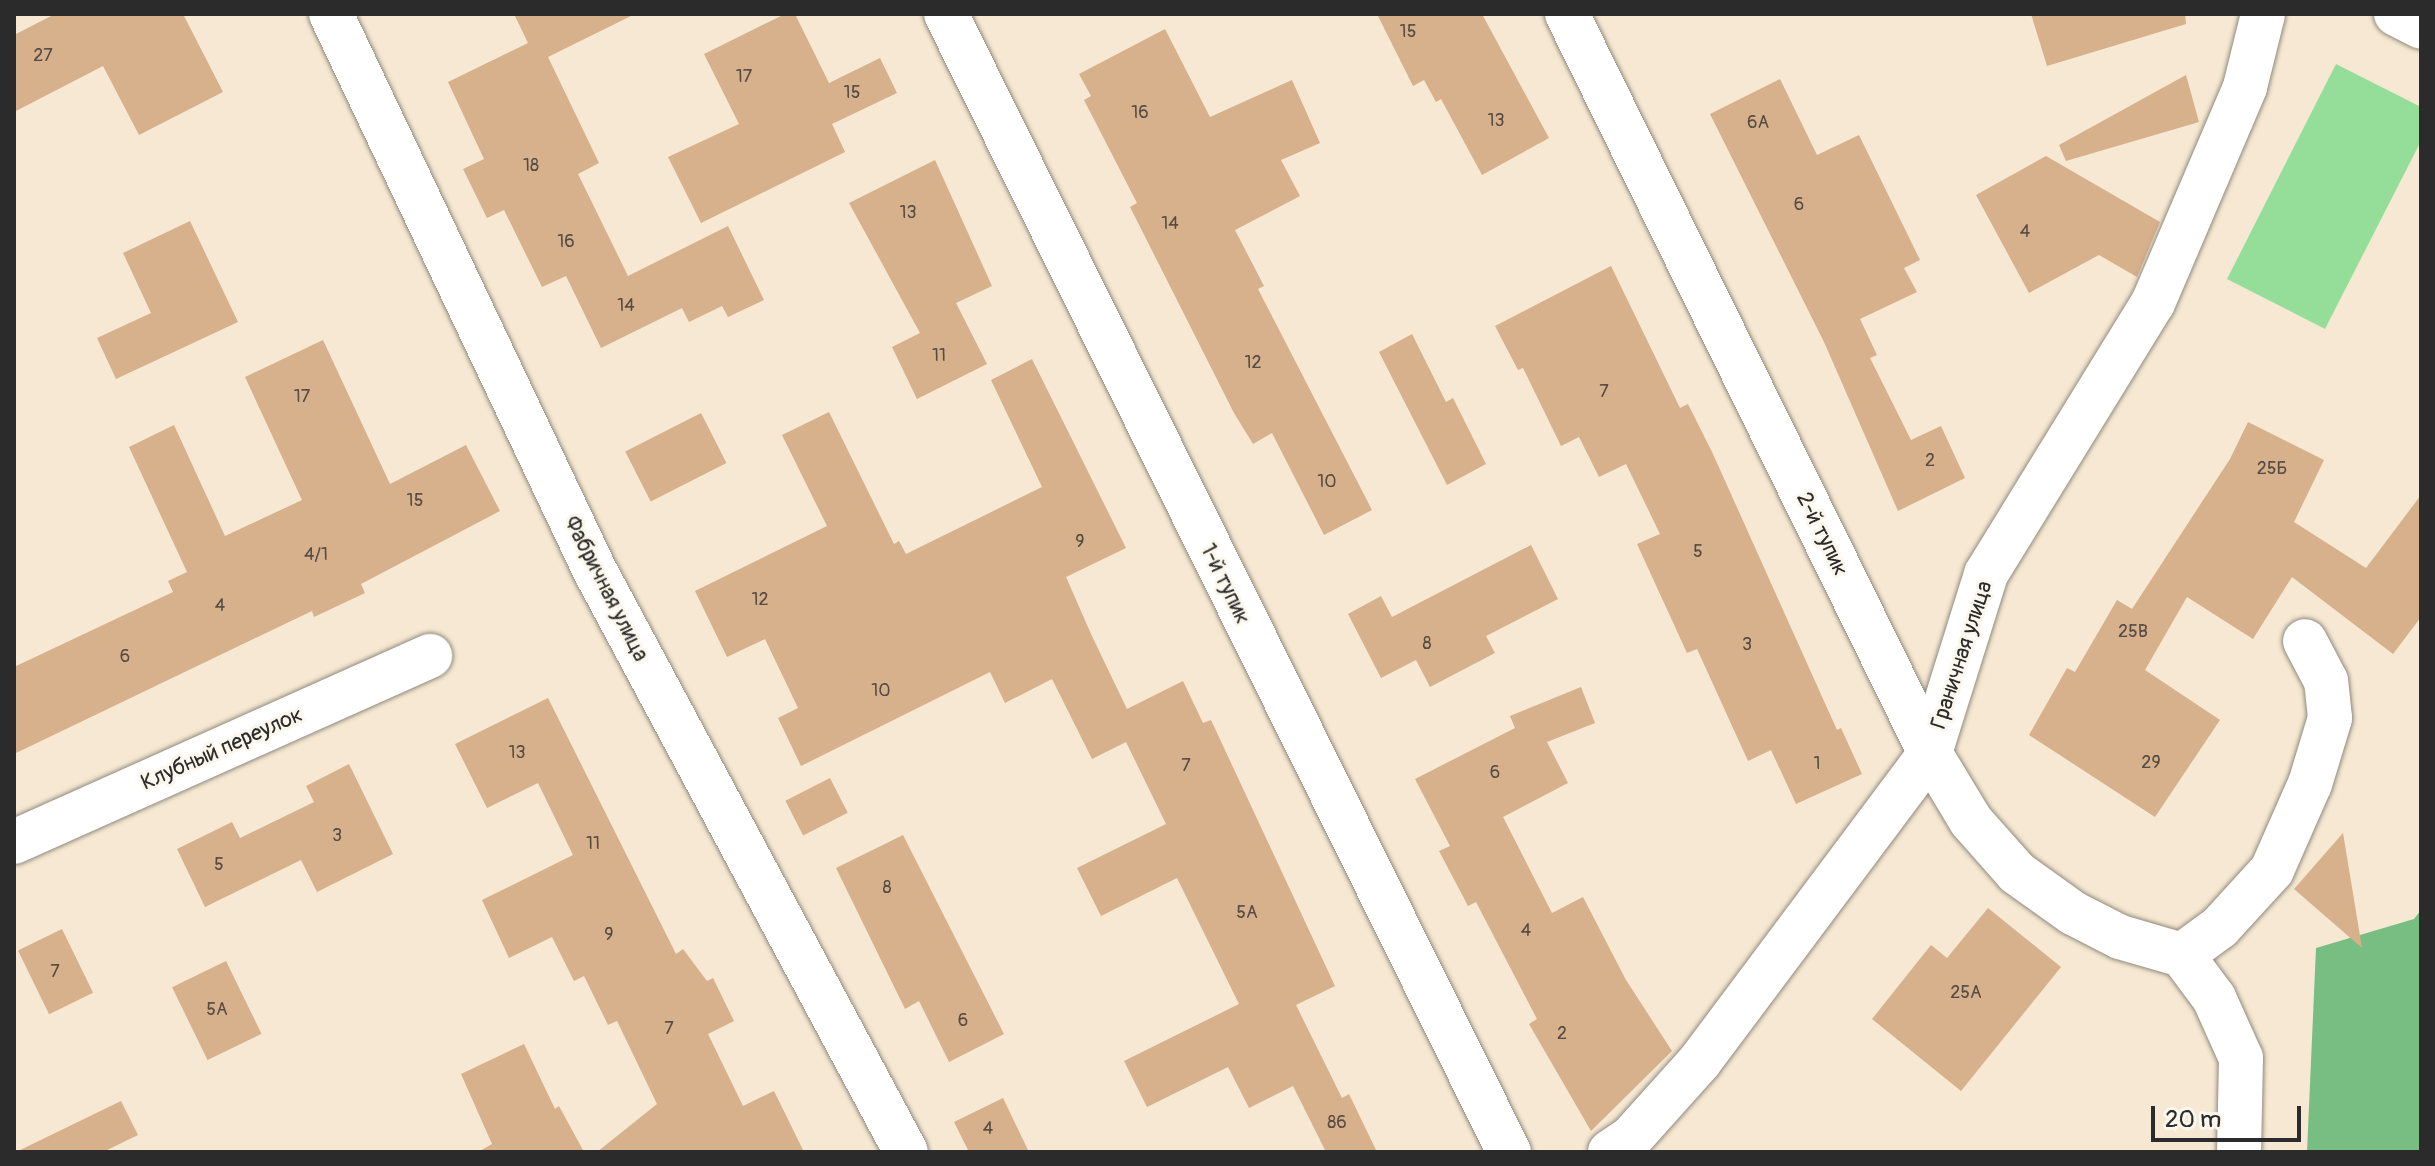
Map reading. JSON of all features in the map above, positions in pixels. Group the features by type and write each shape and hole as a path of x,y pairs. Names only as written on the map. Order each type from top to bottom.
{"street":[{"name":"Фабричная улица","path":"331,14 594,569 906,1152"},
{"name":"1-й тупик","path":"946,14 1509,1152"},
{"name":"2-й тупик","path":"1567,14 1930,753 1971,821 2017,873 2073,913 2120,937 2182,955"},
{"name":"Граничная улица","path":"1610,1152 1631,1138 1700,1061 1930,753 1986,574 2153,303 2245,87 2263,14"},
{"path":"2396,14 2421,27"},
{"path":"2239,1152 2241,1058 2214,998 2182,955 2220,927 2272,870 2310,784 2330,718 2326,681 2305,641"},
{"name":"Клубный переулок","path":"14,842 430,656"}],"green space":[{"path":"2336,64 2421,107 2421,141 2325,329 2227,279"},
{"path":"2421,910 2421,1152 2307,1152 2316,948 2414,919"}],"building":[{"path":"55,14 183,14 223,92 139,135 103,66 14,112 14,35"},
{"path":"514,14 635,14 548,57 599,163 578,174 628,276 728,226 764,300 728,317 722,306 689,322 682,308 601,348 566,276 542,287 504,210 487,218 463,169 484,159 448,82 528,43"},
{"path":"785,14 795,14 829,83 880,58 897,93 832,124 845,152 701,223 668,157 739,124 704,54"},
{"path":"1377,14 1482,14 1549,138 1482,175 1441,99 1436,102 1424,80 1413,86"},
{"path":"2031,14 2185,14 2186,24 2047,66"},
{"path":"1165,29 1210,117 1292,80 1320,143 1281,160 1300,196 1235,230 1264,286 1258,289 1372,510 1324,535 1272,433 1253,444 1234,413 1130,207 1137,203 1084,100 1091,96 1079,74"},
{"path":"2186,75 2199,122 2066,161 2059,145"},
{"path":"1780,79 1817,155 1859,135 1920,260 1904,268 1917,292 1860,319 1877,355 1870,358 1911,440 1941,426 1965,478 1898,511 1824,342 1710,114"},
{"path":"2046,156 2160,222 2137,277 2099,255 2029,293 1976,195"},
{"path":"935,160 992,286 956,303 987,364 917,399 892,347 920,333 849,203"},
{"path":"190,221 238,322 116,379 97,338 151,313 123,253"},
{"path":"1611,266 1680,408 1688,404 1713,454 1837,730 1841,728 1862,774 1796,804 1771,750 1748,761 1697,649 1687,653 1637,544 1660,534 1626,464 1599,477 1579,437 1561,446 1523,368 1518,370 1495,326"},
{"path":"1412,334 1446,402 1453,398 1486,464 1447,485 1379,352"},
{"path":"323,340 390,484 466,445 500,511 361,584 365,593 314,617 312,611 14,754 14,667 173,592 168,581 187,572 129,447 174,425 225,536 302,500 245,377"},
{"path":"1032,359 1126,548 1066,577 1127,709 1183,681 1203,723 1211,720 1335,986 1296,1005 1342,1098 1349,1094 1377,1152 1326,1152 1293,1086 1249,1108 1228,1067 1147,1107 1124,1061 1239,1004 1177,878 1101,916 1077,868 1166,824 1126,742 1092,759 1052,679 1005,703 990,672 801,766 778,718 798,708 765,639 727,657 695,591 827,526 782,435 829,412 894,544 899,541 906,554 1042,487 991,380"},
{"path":"701,413 726,463 651,501 625,452"},
{"path":"2248,422 2324,460 2294,522 2366,568 2421,495 2421,617 2393,654 2292,577 2253,639 2187,597 2145,670 2220,720 2155,817 2029,735 2067,668 2075,672 2117,600 2132,609 2230,459"},
{"path":"1531,545 1558,599 1486,636 1495,653 1430,687 1416,660 1381,678 1348,614 1381,596 1392,617"},
{"path":"1581,687 1595,723 1547,742 1568,783 1503,817 1552,913 1583,897 1626,980 1672,1051 1591,1131 1529,1024 1537,1019 1476,902 1468,906 1439,851 1450,846 1415,779 1515,728 1510,716"},
{"path":"548,698 676,954 683,949 707,981 713,978 734,1021 708,1034 743,1106 774,1091 804,1152 597,1152 657,1104 617,1021 608,1025 584,976 574,981 552,937 509,958 482,900 573,855 538,783 487,808 455,744"},
{"path":"349,764 393,854 317,892 301,860 205,907 177,849 232,822 240,838 314,802 306,786"},
{"path":"830,778 848,813 803,835 785,801"},
{"path":"2343,833 2362,948 2294,889"},
{"path":"903,835 1004,1034 949,1062 919,1001 905,1009 836,868"},
{"path":"1988,908 2061,967 1961,1091 1872,1019 1931,945 1947,958"},
{"path":"62,929 93,993 49,1014 18,950"},
{"path":"226,961 262,1034 208,1060 172,987"},
{"path":"524,1044 555,1109 559,1106 584,1152 478,1152 492,1144 461,1074"},
{"path":"1003,1098 1029,1152 969,1152 954,1122"},
{"path":"121,1101 138,1135 103,1152 16,1152"}]}
